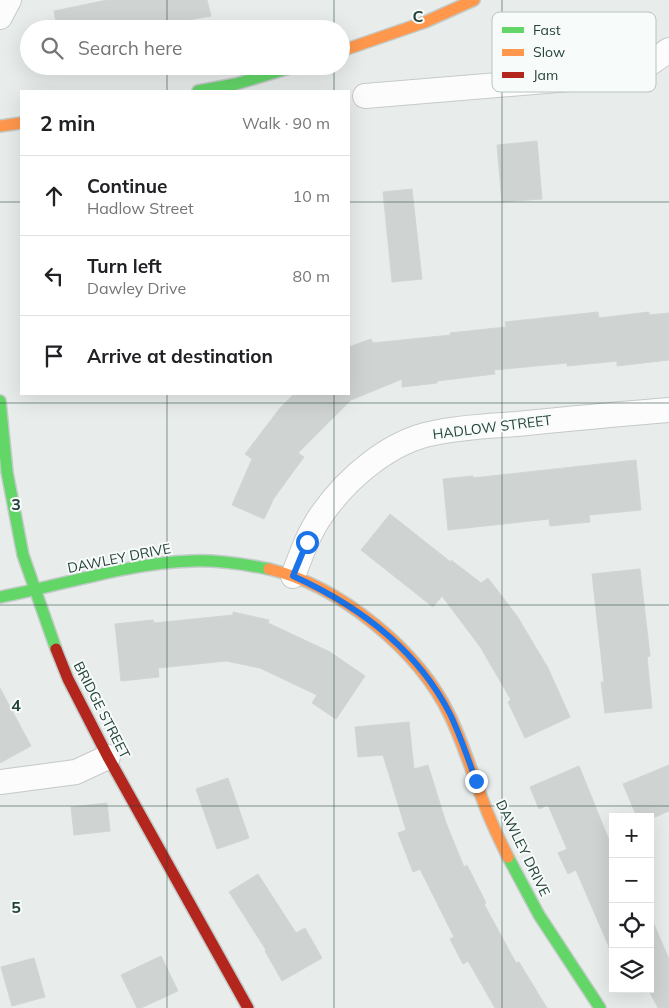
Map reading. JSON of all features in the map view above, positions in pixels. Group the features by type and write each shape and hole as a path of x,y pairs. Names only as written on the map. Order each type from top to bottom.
{"street":[{"path":"0,17 10,0"},
{"path":"350,48 425,22 474,0"},
{"path":"656,59 669,50"},
{"path":"203,90 236,84 266,75"},
{"path":"365,96 492,85"},
{"path":"0,126 20,123"},
{"name":"BRIDGE STREET","path":"0,401 7,472 23,554 34,590 68,679 108,757 248,1008"},
{"name":"HADLOW STREET","path":"293,576 321,514 358,474 378,458 403,443 433,433 470,428 669,410"},
{"name":"DAWLEY DRIVE","path":"0,597 140,566 194,561 228,563 293,576 312,584 381,628 409,655 431,683 449,713 494,828 530,901 600,1008"},
{"path":"0,782 76,772 108,757"}],"building":[{"path":"107,0 207,0 211,16 189,20 56,20 54,11"},
{"path":"537,141 542,199 502,202 497,145"},
{"path":"412,189 422,279 392,282 383,192"},
{"path":"598,312 599,318 649,312 649,315 669,313 669,360 617,366 617,361 567,366 567,363 494,370 495,374 402,387 402,379 351,400 298,453 304,457 274,498 264,519 232,505 252,459 245,454 280,408 293,395 350,395 350,347 371,339 373,343 506,327 505,322"},
{"path":"636,460 641,510 589,515 590,522 550,526 549,519 448,530 443,479 473,476 473,478"},
{"path":"390,514 452,563 451,560 481,583 488,578 517,616 548,668 570,717 525,738 508,702 511,700 481,648 442,596 433,607 361,550"},
{"path":"640,569 650,656 647,657 652,708 605,713 601,682 604,682 592,574"},
{"path":"233,612 269,620 268,623 330,652 365,676 336,719 312,703 317,695 260,668 226,661 158,668 159,677 121,681 115,624 153,620 154,623 233,615"},
{"path":"0,688 31,746 0,763"},
{"path":"409,722 414,769 428,765 446,823 464,867 467,865 486,903 484,904 516,963 519,962 547,1008 495,1008 468,961 463,964 450,939 454,937 420,869 413,872 398,833 406,830 383,755 358,757 355,727"},
{"path":"669,765 669,811 655,817 654,813 635,813 623,784"},
{"path":"579,766 609,840 609,947 576,870 568,874 558,853 567,849 548,805 539,809 530,787"},
{"path":"228,778 249,838 217,849 196,789"},
{"path":"107,803 110,831 74,835 71,807"},
{"path":"258,874 296,933 305,928 322,958 282,981 266,950 229,892"},
{"path":"654,924 669,959 669,1008 658,1008 650,993 654,993"},
{"path":"161,956 178,991 141,1008 137,1008 121,975"},
{"path":"34,958 45,997 12,1006 1,967"}],"traffic: fast":[{"path":"203,90 236,84 266,75"},
{"path":"0,401 7,472 23,555 56,649"},
{"path":"0,597 120,570 168,563 211,561 269,569"},
{"path":"508,857 539,915 600,1008"}],"traffic: slow":[{"path":"350,48 425,22 474,0"},
{"path":"0,126 20,123"},
{"path":"269,569 296,577 323,590 349,606 398,645 419,668 436,691 450,716 489,815 508,857"}],"traffic: jam":[{"path":"56,649 68,679 108,757 248,1008"}],"route":[{"path":"307,542 293,576 312,584 381,628 409,655 431,683 449,713 476,781"}]}
